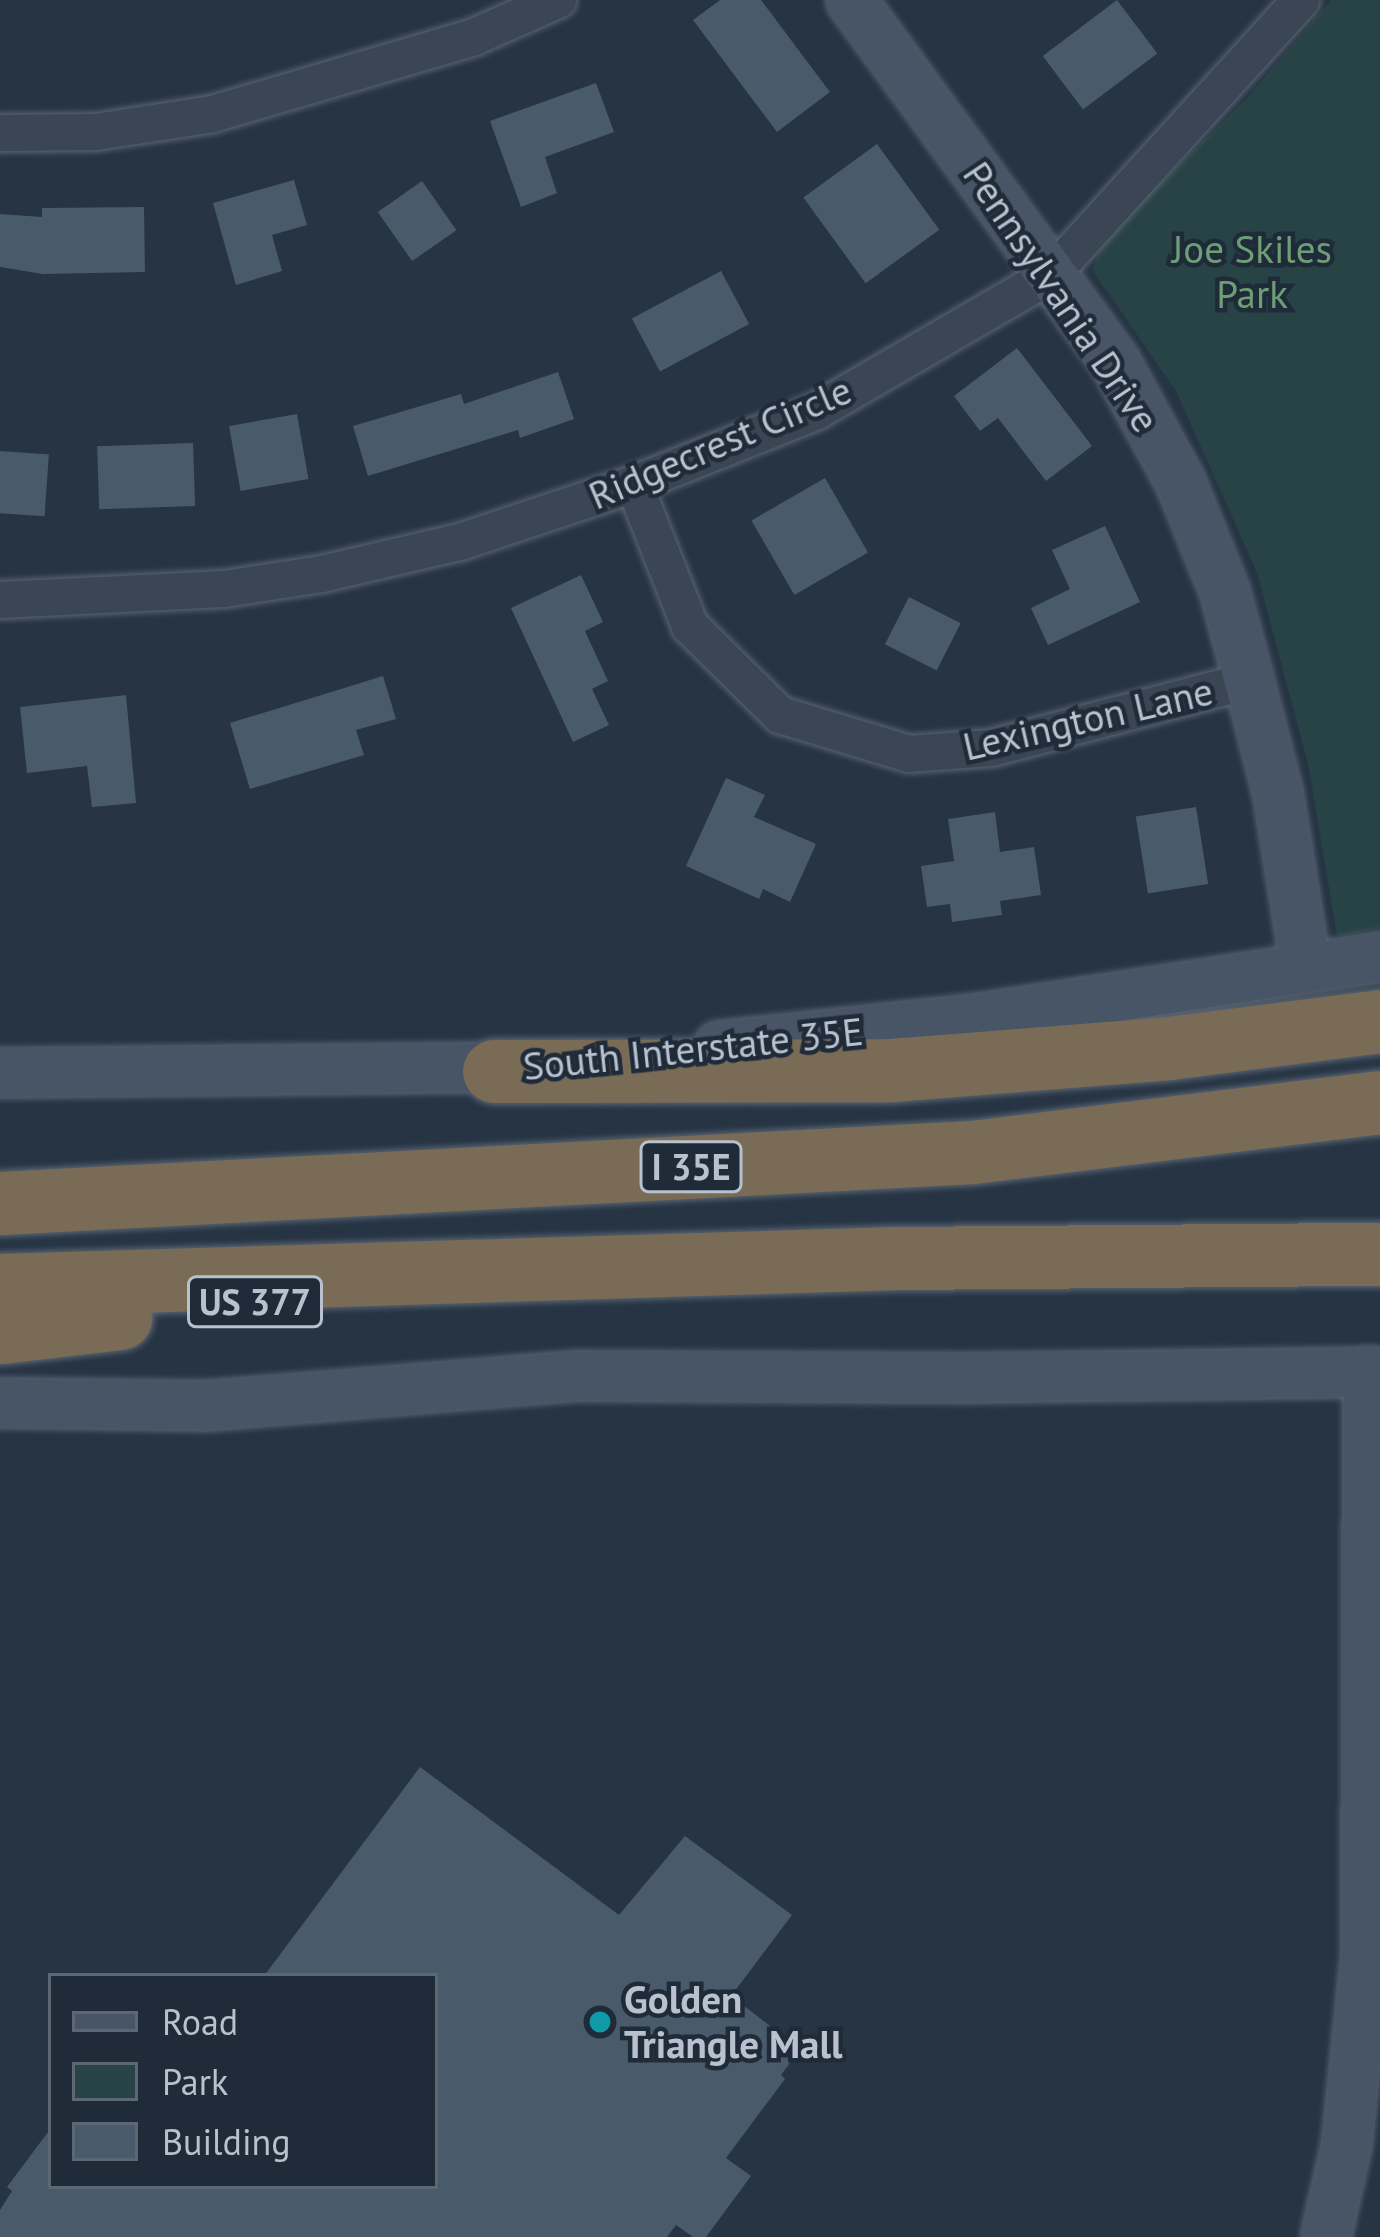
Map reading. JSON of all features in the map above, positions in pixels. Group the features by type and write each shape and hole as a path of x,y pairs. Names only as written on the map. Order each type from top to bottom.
{"highway":[{"path":"494,1070 891,1070 1169,1048 1380,1021"},
{"name":"I 35E","path":"0,1202 973,1152 1380,1102"},
{"path":"0,1285 897,1258 1380,1254"},
{"name":"US 377","path":"0,1332 509,1272"}],"main road":[{"name":"Pennsylvania Drive","path":"851,0 1140,401 1180,481 1225,592 1249,681 1278,793 1306,967"},
{"name":"South Interstate 35E","path":"0,1073 494,1070 975,1019 1380,957"},
{"path":"0,1402 204,1406 577,1376 967,1378 1374,1371 1363,2146 1326,2237"}],"street":[{"path":"0,133 96,132 213,114 474,37 558,0"},
{"name":"Ridgecrest Circle","path":"0,601 224,589 322,574 460,542 634,484 817,410 1051,274 1301,0"},
{"name":"Lexington Lane","path":"634,484 690,626 780,715 910,754 991,748 1249,681"}],"green space":[{"name":"Joe Skiles Park","path":"1331,0 1380,0 1380,929 1337,936 1308,764 1257,573 1176,391 1092,270 1106,236 1246,99"}],"building":[{"path":"720,0 761,0 830,92 777,132 693,20"},
{"path":"1117,0 1157,54 1083,109 1043,56"},
{"path":"596,83 614,132 545,157 557,193 521,207 490,121"},
{"path":"877,144 939,230 866,283 803,197"},
{"path":"294,180 307,225 272,235 282,271 236,285 213,203"},
{"path":"422,181 456,230 412,261 378,212"},
{"path":"144,207 145,272 43,274 0,267 0,214 42,217 42,208"},
{"path":"721,271 749,324 660,371 632,318"},
{"path":"1017,348 1092,446 1046,481 998,418 980,431 954,396"},
{"path":"558,372 574,419 520,438 518,430 368,476 353,426 461,394 464,404"},
{"path":"297,414 308,479 241,491 229,426"},
{"path":"193,443 195,506 99,509 97,446"},
{"path":"0,451 49,454 45,516 0,513"},
{"path":"825,478 868,552 794,595 751,520"},
{"path":"1105,526 1140,602 1048,645 1031,608 1070,589 1052,550"},
{"path":"581,575 603,622 585,631 608,681 592,689 609,725 573,742 511,608"},
{"path":"909,597 961,623 937,671 885,644"},
{"path":"383,676 396,719 356,730 364,755 250,789 230,723"},
{"path":"126,695 136,803 92,807 87,766 27,773 20,707"},
{"path":"726,778 765,795 754,817 816,844 790,902 763,889 759,899 686,866"},
{"path":"1196,807 1208,884 1148,894 1136,817"},
{"path":"995,812 1000,852 1034,847 1041,895 1000,901 1002,915 952,922 950,904 927,907 921,866 954,861 948,819"},
{"name":"Golden Triangle Mall","path":"420,1767 619,1915 685,1836 792,1915 731,1996 800,2049 781,2075 785,2079 726,2158 751,2176 706,2237 693,2237 676,2225 667,2237 0,2237 0,2210 12,2191 7,2187 48,2132 48,2189 438,2189 438,1973 266,1973"}],"place":[{"name":"Golden Triangle Mall","path":"600,2022"}]}
